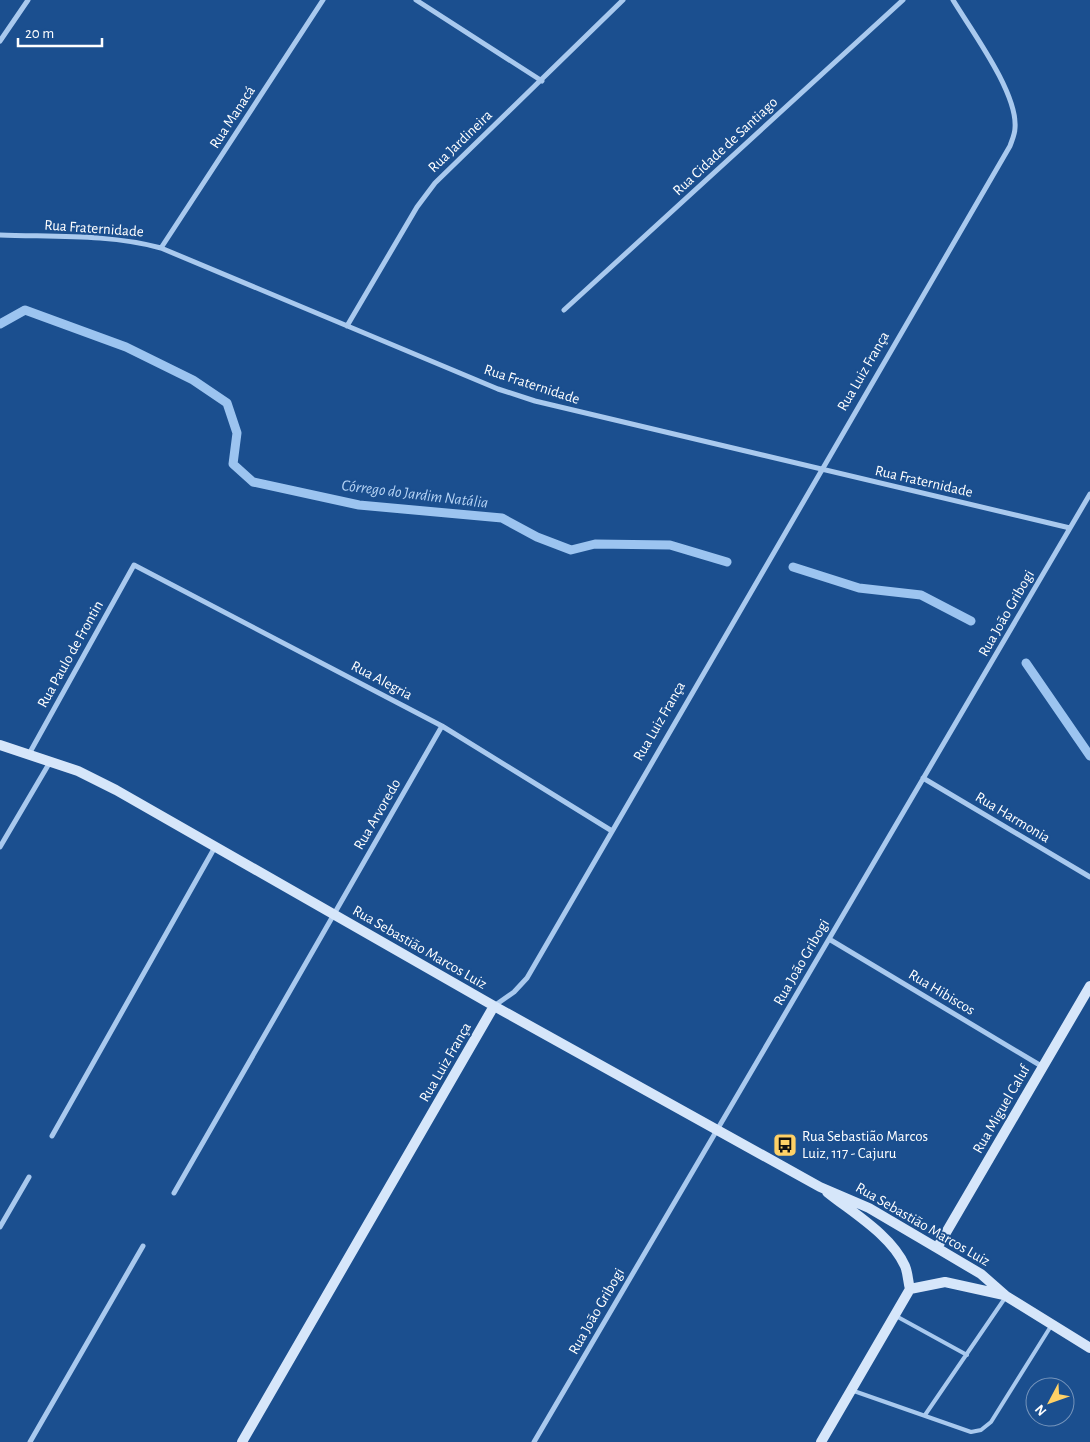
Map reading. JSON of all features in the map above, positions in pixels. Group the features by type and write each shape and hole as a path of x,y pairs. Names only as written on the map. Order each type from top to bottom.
{"main road":[{"name":"Rua Sebastião Marcos Luiz","path":"0,745 97,780 494,1006 717,1130 820,1186 869,1208 981,1274 1006,1296 1090,1348"},
{"name":"Rua Miguel Caluf","path":"937,1248 1090,986"},
{"name":"Rua Luiz França","path":"242,1442 494,1006"},
{"name":"Rua Sebastião Marcos Luiz","path":"820,1186 880,1235 895,1251 905,1267 910,1289 945,1282 1006,1296"},
{"path":"821,1442 910,1289"}],"street":[{"path":"0,41 28,0"},
{"name":"Rua Manacá","path":"161,248 323,0"},
{"path":"416,0 542,81"},
{"name":"Rua Jardineira","path":"347,326 417,207 435,182 542,81 623,0"},
{"name":"Rua Cidade de Santiago","path":"564,310 903,0"},
{"name":"Rua Luiz França","path":"494,1006 514,992 526,978 1010,146 1015,127 1012,106 1003,83 953,0"},
{"name":"Rua Fraternidade","path":"0,235 121,240 161,248 498,389 535,401 1070,528"},
{"name":"Rua João Gribogi","path":"534,1442 1090,494"},
{"name":"Rua Alegria","path":"134,565 442,726 612,831"},
{"name":"Rua Paulo de Frontin","path":"28,755 134,565"},
{"name":"Rua Arvoredo","path":"174,1193 442,726"},
{"path":"0,847 50,762"},
{"name":"Rua Harmonia","path":"923,778 1090,877"},
{"path":"52,1136 216,847"},
{"name":"Rua Hibiscos","path":"829,939 1043,1067"},
{"path":"0,1227 29,1177"},
{"path":"30,1442 143,1246"}],"lane":[{"path":"925,1416 1006,1296"},
{"path":"895,1316 967,1355"},
{"path":"851,1390 971,1432 981,1430 991,1422 1052,1324"}],"waterway":[{"name":"Córrego do Jardim Natália","path":"0,324 25,310 126,347 193,380 227,403 237,433 233,464 253,482 359,505 502,518 537,537 571,550 595,544 670,545 727,562"},
{"name":"Córrego do Jardim Natália","path":"793,567 859,588 921,595 971,621"},
{"name":"Córrego do Jardim Natália","path":"1026,663 1090,756"}],"place":[{"name":"Rua Sebastião Marcos Luiz, 117 - Cajuru","path":"785,1145"}]}
